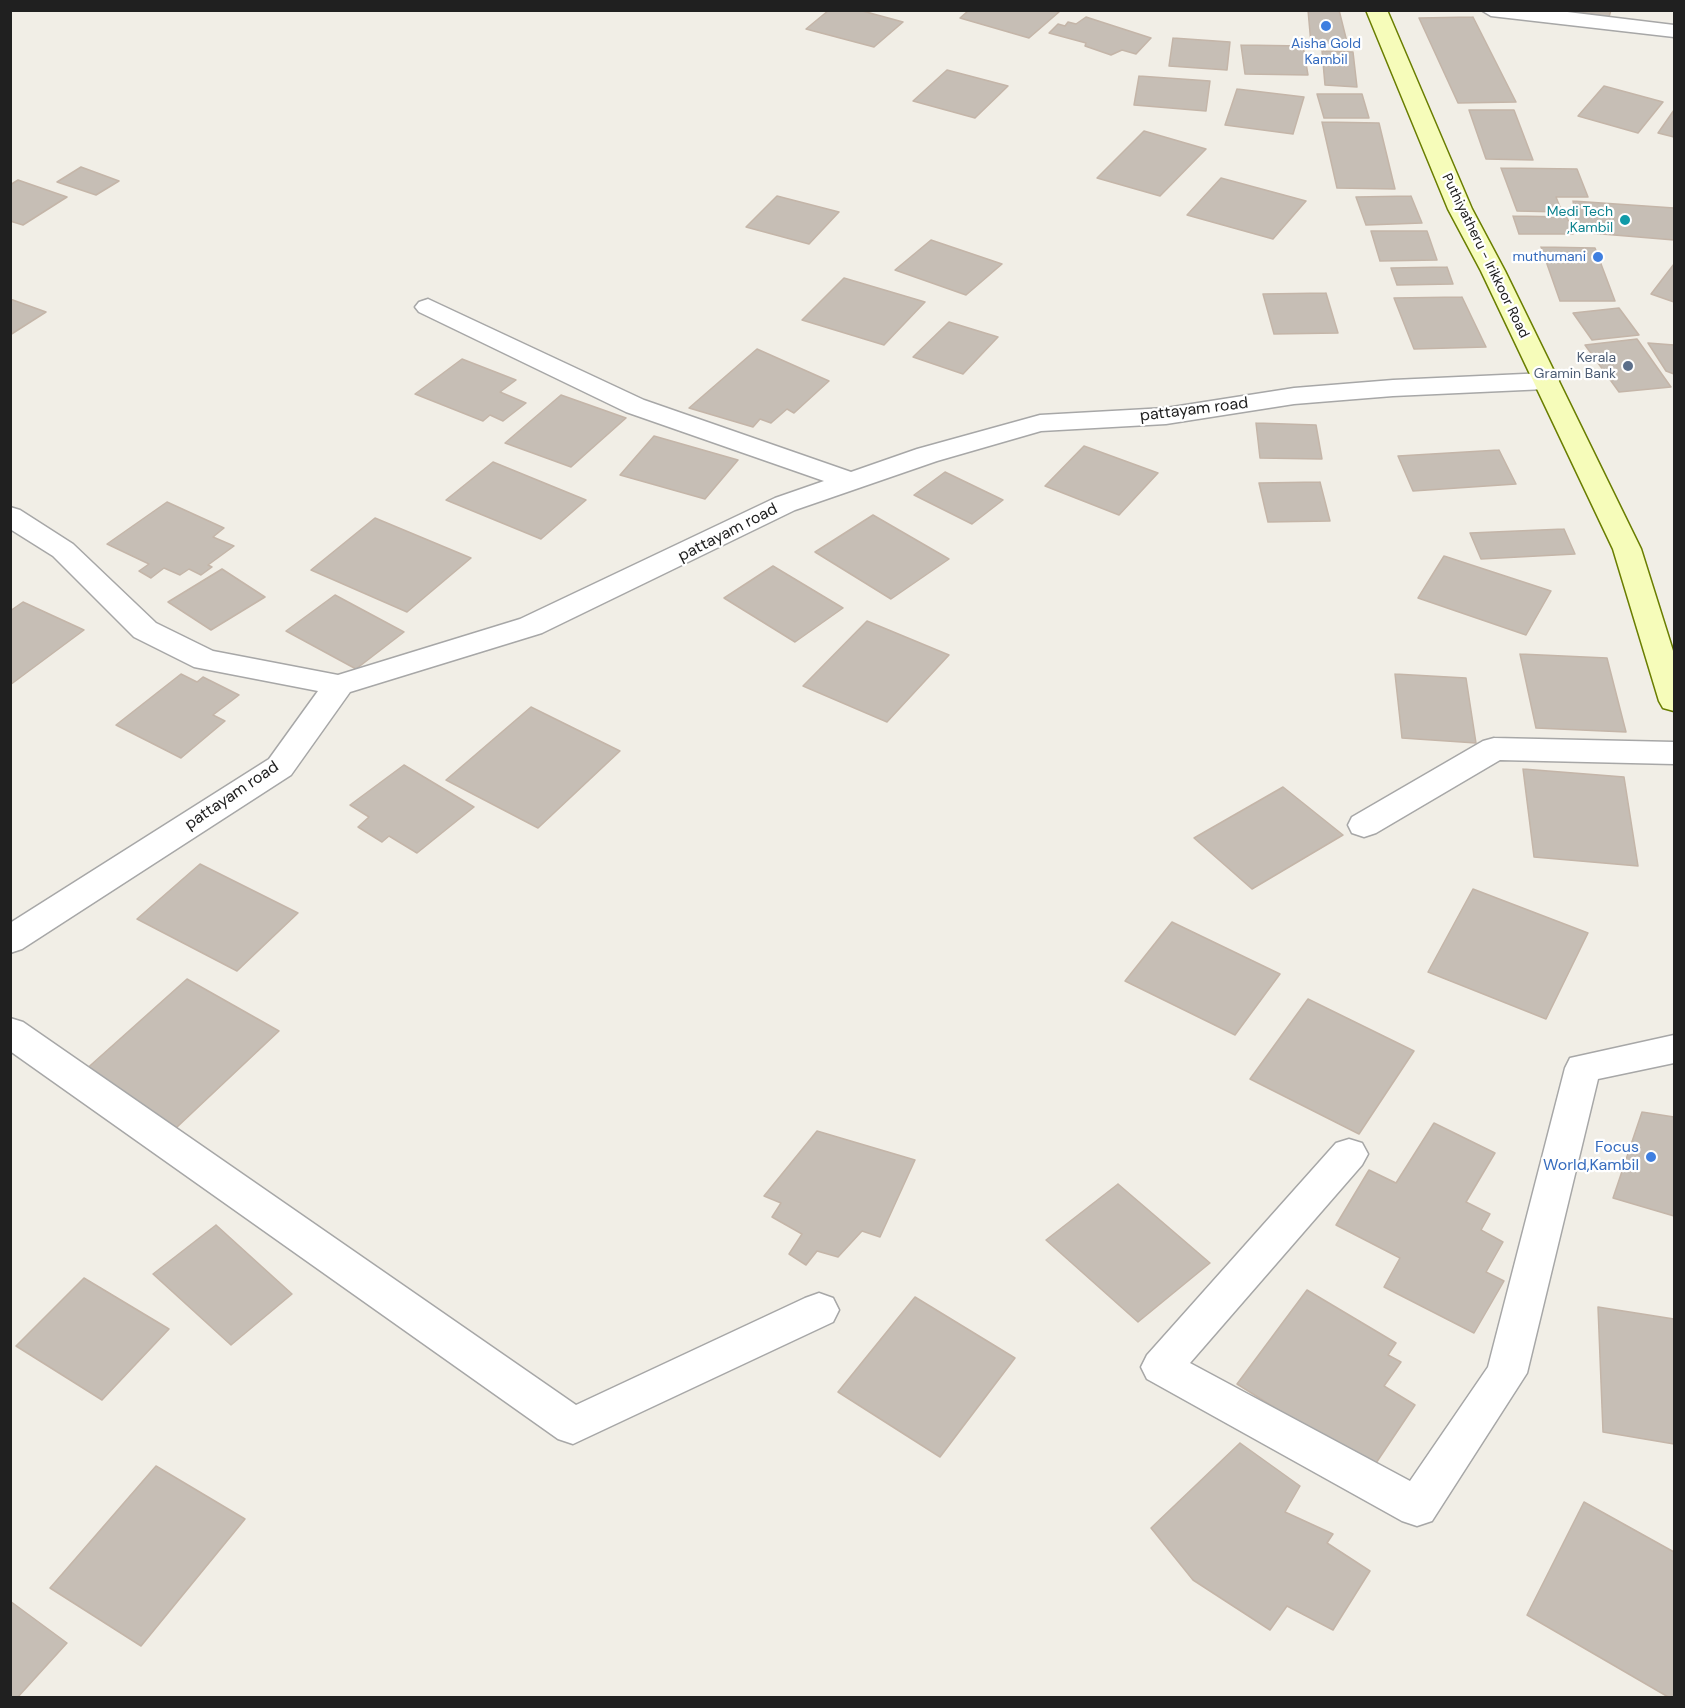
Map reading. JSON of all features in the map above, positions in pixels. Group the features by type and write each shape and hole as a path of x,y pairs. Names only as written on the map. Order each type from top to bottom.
{"main road":[{"name":"Puthiyatheru - Irikkoor Road","path":"1376,10 1460,209 1627,549 1674,701"}],"street":[{"path":"1491,10 1674,31"},
{"path":"428,307 635,406 851,481"},
{"name":"pattayam road","path":"10,940 280,767 339,685 531,626 656,568 785,504 927,455 1040,423 1166,416 1294,396 1546,381"},
{"path":"10,516 63,550 145,630 206,660 339,685"},
{"path":"1364,825 1494,749 1674,753"},
{"path":"10,1032 573,1426 819,1310"},
{"path":"1349,1154 1161,1367 1417,1508 1507,1373 1583,1068 1674,1050"}],"building":[{"path":"829,10 859,10 903,22 874,47 806,29"},
{"path":"969,10 1052,10 1059,12 1029,38 960,18"},
{"name":"Aisha Gold Kambil","path":"1308,10 1339,10 1347,42 1311,44"},
{"path":"1565,10 1611,10 1609,17"},
{"path":"1086,17 1151,38 1136,54 1122,50 1111,55 1085,46 1086,43 1049,33 1058,24 1065,26 1068,22 1076,24"},
{"path":"1473,17 1516,102 1458,103 1419,18"},
{"path":"1173,38 1230,42 1227,70 1169,66"},
{"path":"1241,45 1303,46 1308,75 1245,74"},
{"path":"1322,51 1353,52 1357,87 1325,85"},
{"path":"947,70 1008,86 975,118 913,101"},
{"path":"1139,76 1210,81 1206,111 1134,105"},
{"path":"1604,86 1663,102 1638,133 1578,116"},
{"path":"1237,89 1304,97 1293,134 1225,125"},
{"path":"1317,94 1362,94 1369,118 1324,118"},
{"path":"1469,110 1514,110 1533,160 1486,159"},
{"path":"1674,110 1674,137 1658,133"},
{"path":"1322,122 1379,123 1395,189 1337,188"},
{"path":"1144,131 1206,149 1160,196 1097,178"},
{"path":"81,167 119,181 96,195 57,182"},
{"path":"1501,168 1577,169 1588,197 1556,197 1562,212 1517,211"},
{"path":"1221,178 1306,201 1273,239 1187,215"},
{"path":"18,180 67,197 23,225 10,221 10,185"},
{"path":"777,196 839,212 809,244 746,227"},
{"path":"1411,196 1422,223 1366,225 1356,197"},
{"name":"Medi Tech ,Kambil","path":"1573,201 1674,208 1674,240 1578,232"},
{"path":"1513,216 1567,217 1573,234 1519,234"},
{"path":"1371,231 1427,231 1437,260 1380,261"},
{"path":"931,240 1002,264 966,295 895,270"},
{"path":"1541,247 1595,248 1615,301 1560,301"},
{"path":"1674,264 1674,302 1651,294"},
{"path":"1447,267 1453,284 1397,285 1391,268"},
{"path":"844,278 925,302 884,345 802,320"},
{"path":"1326,293 1338,333 1274,334 1263,294"},
{"path":"1462,297 1486,347 1414,349 1394,298"},
{"path":"10,299 46,312 10,335"},
{"path":"1619,308 1639,335 1592,340 1573,313"},
{"path":"949,322 998,337 963,374 913,357"},
{"name":"Kerala Gramin Bank","path":"1637,339 1671,387 1619,392 1585,345"},
{"path":"1648,343 1674,345 1674,374 1666,371"},
{"path":"757,349 829,381 794,413 787,409 771,423 760,419 753,427 689,408"},
{"path":"462,359 516,380 500,392 526,403 503,421 490,415 483,421 415,394"},
{"path":"561,395 626,418 571,467 505,443"},
{"path":"1256,423 1316,425 1322,459 1260,458"},
{"path":"654,436 738,460 705,499 620,475"},
{"path":"1084,446 1158,473 1119,515 1045,486"},
{"path":"1499,450 1516,484 1413,491 1398,456"},
{"path":"493,462 586,500 541,539 446,500"},
{"path":"945,472 1003,500 972,524 914,495"},
{"path":"1320,482 1330,521 1268,522 1259,483"},
{"path":"167,502 224,528 213,537 234,546 208,565 212,567 201,575 189,569 180,575 164,568 151,578 139,571 149,564 107,544"},
{"path":"873,515 949,559 891,599 815,552"},
{"path":"375,518 471,558 407,612 311,570"},
{"path":"1564,529 1575,554 1481,559 1470,533"},
{"path":"1444,556 1551,591 1526,635 1418,598"},
{"path":"773,566 843,608 795,642 724,598"},
{"path":"222,569 265,597 211,630 168,602"},
{"path":"335,595 404,632 356,669 286,631"},
{"path":"23,602 84,630 10,685 10,611"},
{"path":"867,621 949,655 887,722 803,686"},
{"path":"1520,654 1607,658 1626,732 1536,728"},
{"path":"181,674 197,682 203,677 239,695 213,715 225,721 181,758 116,725"},
{"path":"1395,674 1466,678 1476,743 1402,738"},
{"path":"531,707 620,751 538,828 446,780"},
{"path":"404,765 474,807 417,853 389,836 382,842 358,827 369,817 350,805"},
{"path":"1523,769 1624,777 1638,866 1534,857"},
{"path":"1283,787 1343,835 1252,889 1194,838"},
{"path":"200,864 298,913 237,971 137,919"},
{"path":"1473,889 1588,933 1546,1019 1428,972"},
{"path":"1172,922 1280,974 1235,1035 1125,981"},
{"path":"187,979 279,1031 176,1128 83,1072"},
{"path":"1308,999 1414,1051 1359,1134 1250,1079"},
{"name":"Focus World,Kambil","path":"1642,1112 1674,1117 1674,1216 1613,1198"},
{"path":"1434,1123 1495,1153 1466,1202 1490,1214 1481,1230 1503,1242 1486,1272 1504,1281 1474,1333 1384,1287 1400,1258 1336,1225 1369,1170 1396,1183"},
{"path":"817,1131 915,1160 880,1237 862,1231 838,1257 817,1251 806,1265 789,1254 802,1234 772,1217 781,1203 764,1196"},
{"path":"1118,1184 1210,1263 1138,1322 1046,1240"},
{"path":"216,1225 292,1294 231,1345 153,1274"},
{"path":"84,1278 169,1329 102,1400 16,1346"},
{"path":"1307,1290 1396,1343 1388,1355 1401,1362 1384,1386 1415,1405 1372,1469 1237,1384"},
{"path":"915,1297 1015,1358 940,1457 838,1392"},
{"path":"1598,1307 1674,1319 1674,1444 1603,1432"},
{"path":"1240,1443 1300,1486 1285,1512 1333,1534 1327,1543 1370,1571 1333,1630 1287,1606 1270,1630 1193,1580 1151,1528"},
{"path":"156,1466 245,1519 141,1646 50,1588"},
{"path":"1584,1502 1674,1552 1674,1698 1670,1698 1527,1615"},
{"path":"10,1601 67,1643 17,1698 10,1698"}],"place":[{"name":"Aisha Gold Kambil","path":"1326,26"},
{"name":"Medi Tech ,Kambil","path":"1625,220"},
{"name":"muthumani","path":"1598,257"},
{"name":"Kerala Gramin Bank","path":"1628,366"},
{"name":"Focus World,Kambil","path":"1651,1157"}]}
